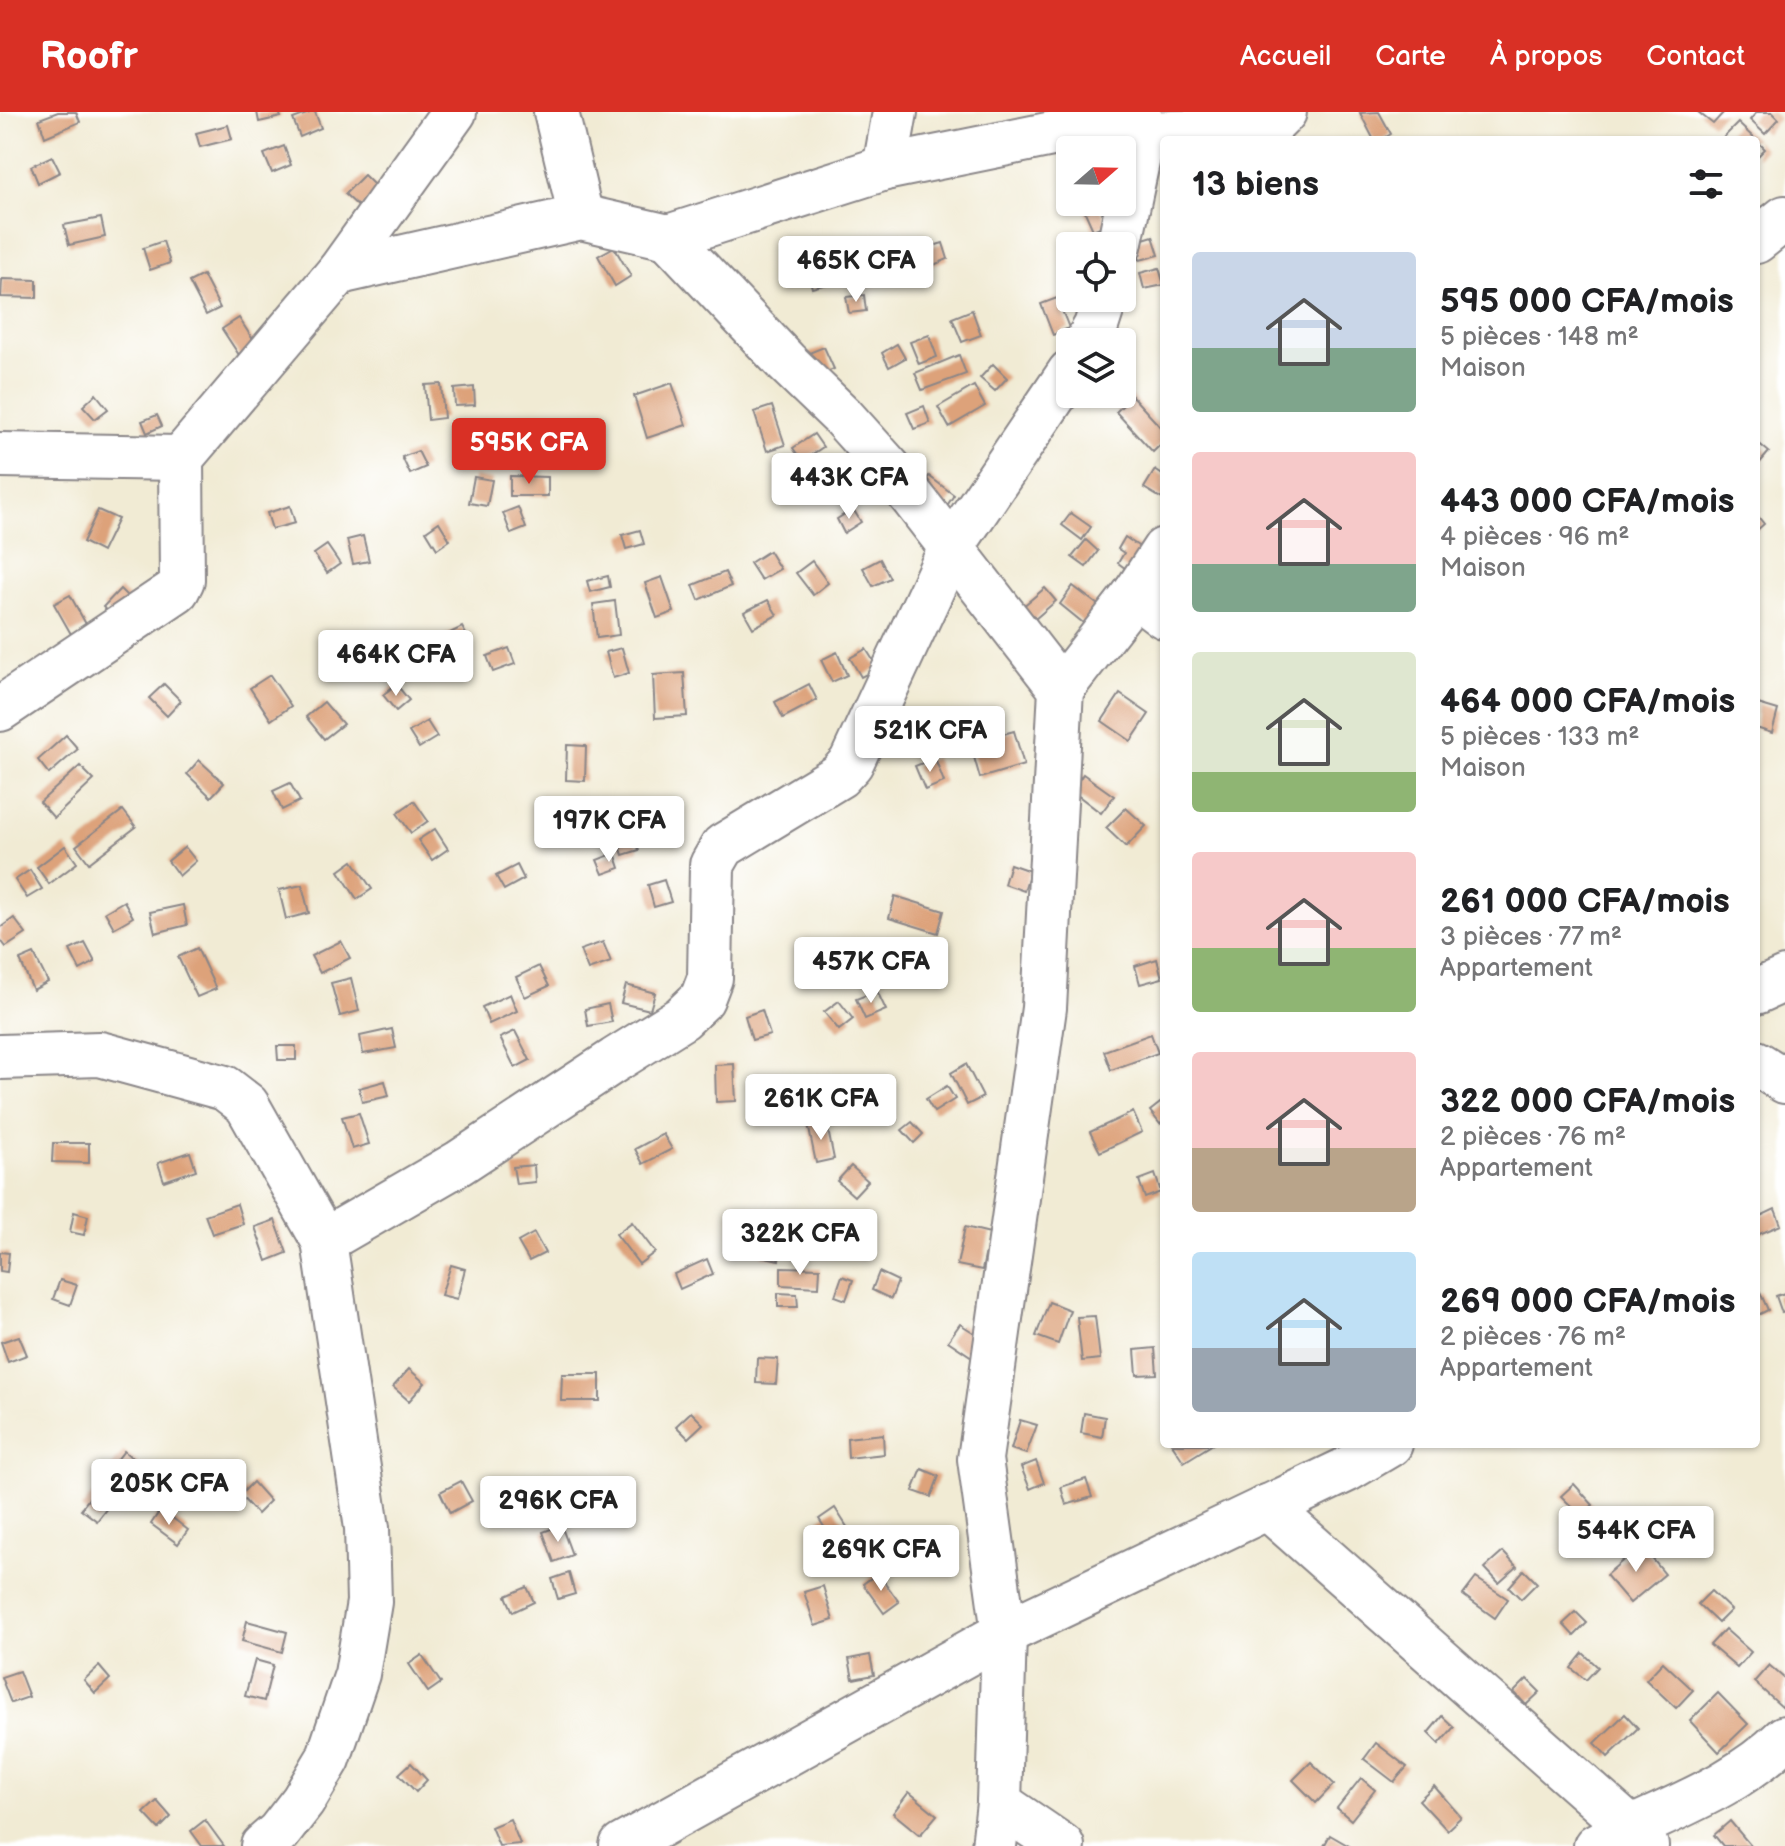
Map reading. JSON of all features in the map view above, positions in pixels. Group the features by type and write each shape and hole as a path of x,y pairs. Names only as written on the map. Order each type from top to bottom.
{"street":[{"path":"0,709 177,590 182,580 181,458 339,272 454,112"},
{"path":"556,112 581,217"},
{"path":"885,168 895,112"},
{"path":"339,272 581,217 668,237 885,168 1062,132 1108,130 1140,123 1273,127"},
{"path":"1121,232 1140,123"},
{"path":"1760,238 1785,218"},
{"path":"668,237 895,475 1061,689 1044,1008 980,1459 1004,1633 999,1803 994,1846"},
{"path":"324,1241 459,1163 682,1018 702,999 710,978 712,865 723,846 839,776 851,763 951,548 1056,393"},
{"path":"0,455 181,458"},
{"path":"1061,689 1150,605 1160,566"},
{"path":"1760,990 1785,979"},
{"path":"0,1057 100,1054 225,1088 247,1105 324,1241 367,1528 369,1602 357,1674 328,1759 303,1801 279,1832 263,1846"},
{"path":"1760,1065 1785,1081"},
{"path":"622,1846 1004,1633 1346,1470 1383,1448"},
{"path":"1267,1507 1624,1840 1721,1787 1764,1759 1785,1738"},
{"path":"999,1803 1062,1846"}],"building":[{"path":"58,112 76,112 80,122 45,137 39,119"},
{"path":"257,112 279,112 281,117 259,122"},
{"path":"315,112 321,128 300,137 293,119"},
{"path":"1379,112 1391,134 1372,136 1360,113"},
{"path":"1698,112 1724,112 1713,124"},
{"path":"1757,112 1772,112 1779,119 1765,134 1750,120"},
{"path":"1738,123 1752,136 1725,136"},
{"path":"228,125 232,139 200,147 196,133"},
{"path":"284,146 291,165 272,173 264,154"},
{"path":"52,156 60,172 38,183 31,166"},
{"path":"364,175 379,190 361,209 345,194"},
{"path":"1087,216 1104,216 1107,224 1093,230"},
{"path":"101,218 105,237 69,245 64,225"},
{"path":"1153,236 1159,255 1140,260 1136,241"},
{"path":"163,241 170,263 150,270 143,248"},
{"path":"943,243 948,259 929,267 923,249"},
{"path":"614,247 631,276 615,286 598,256"},
{"path":"835,261 841,280 812,288 807,269"},
{"path":"1159,268 1160,286 1144,289 1140,273"},
{"path":"203,275 220,308 206,315 189,282"},
{"path":"2,279 37,280 37,298 1,297"},
{"path":"864,295 866,311 849,313 846,297"},
{"path":"1056,298 1056,312 1063,312 1069,328 1056,328 1053,335 1041,304"},
{"path":"972,310 981,335 962,342 952,318"},
{"path":"239,318 259,349 243,361 222,329"},
{"path":"929,335 937,357 919,364 910,342"},
{"path":"897,344 905,358 889,367 882,353"},
{"path":"824,347 834,369 819,375 809,353"},
{"path":"959,355 966,374 922,390 915,373"},
{"path":"993,364 1007,378 995,391 980,378"},
{"path":"672,383 686,425 647,438 634,396"},
{"path":"441,384 444,418 428,420 425,385"},
{"path":"974,386 985,406 949,427 938,407"},
{"path":"474,387 475,405 455,406 454,389"},
{"path":"96,394 108,409 95,419 83,406"},
{"path":"1136,400 1160,427 1160,445 1153,452 1116,412 1120,408 1136,408"},
{"path":"772,406 785,445 767,451 754,412"},
{"path":"924,406 930,423 914,429 907,413"},
{"path":"157,415 162,426 147,433 142,421"},
{"path":"814,434 823,447 802,461 793,448"},
{"path":"1760,444 1769,452 1760,462"},
{"path":"418,451 426,467 410,474 402,457"},
{"path":"1155,470 1160,473 1160,498 1144,488"},
{"path":"510,476 548,477 548,496 510,496"},
{"path":"929,476 954,495 944,510 918,492"},
{"path":"474,477 492,480 487,506 469,503"},
{"path":"290,506 295,523 272,529 267,513"},
{"path":"518,507 526,528 511,534 503,513"},
{"path":"853,509 861,522 844,533 837,519"},
{"path":"98,510 118,519 102,552 83,542"},
{"path":"1071,513 1091,527 1082,540 1062,525"},
{"path":"439,522 450,540 437,549 426,531"},
{"path":"640,530 644,544 626,549 622,535"},
{"path":"363,536 369,561 353,564 347,540"},
{"path":"1125,537 1144,550 1129,571 1118,563 1124,553 1118,549"},
{"path":"1086,540 1098,551 1086,567 1072,557"},
{"path":"327,545 340,564 327,573 314,554"},
{"path":"769,551 780,569 761,580 750,563"},
{"path":"880,559 890,578 873,586 863,568"},
{"path":"812,561 828,583 813,595 796,573"},
{"path":"725,572 731,586 699,600 693,585"},
{"path":"608,576 610,587 590,592 587,581"},
{"path":"662,577 674,612 657,618 645,583"},
{"path":"1073,586 1102,608 1087,626 1060,604"},
{"path":"1045,588 1056,601 1028,625 1016,612"},
{"path":"120,589 135,604 118,622 103,607"},
{"path":"70,595 87,626 71,634 54,604"},
{"path":"768,600 777,615 753,628 744,612"},
{"path":"615,601 619,635 597,638 593,604"},
{"path":"462,627 471,643 452,652 444,636"},
{"path":"509,648 515,664 493,672 487,656"},
{"path":"622,648 629,673 613,678 606,652"},
{"path":"866,649 878,668 861,677 850,658"},
{"path":"837,652 847,675 832,682 821,660"},
{"path":"684,673 687,716 655,718 653,675"},
{"path":"270,675 291,706 271,720 250,688"},
{"path":"164,684 181,701 167,716 149,698"},
{"path":"396,684 409,700 396,711 383,695"},
{"path":"809,684 817,700 783,718 775,702"},
{"path":"1120,694 1149,714 1131,741 1102,721"},
{"path":"324,702 343,724 324,739 306,717"},
{"path":"1760,705 1778,710 1772,733 1760,729"},
{"path":"427,721 437,737 419,748 409,732"},
{"path":"956,725 963,750 943,755 936,730"},
{"path":"1014,731 1024,765 980,778 970,743"},
{"path":"66,735 78,749 49,774 38,760"},
{"path":"567,745 586,746 585,781 566,780"},
{"path":"935,758 944,782 925,790 915,766"},
{"path":"199,760 224,783 211,797 187,774"},
{"path":"80,766 94,780 54,818 40,802"},
{"path":"1083,774 1114,796 1101,813 1072,791"},
{"path":"290,783 300,801 282,810 273,791"},
{"path":"414,801 428,821 411,833 397,813"},
{"path":"1126,808 1146,826 1126,847 1106,828"},
{"path":"123,810 136,827 89,863 76,846"},
{"path":"628,812 639,850 623,855 611,818"},
{"path":"435,829 448,849 432,860 418,840"},
{"path":"65,846 77,863 49,884 37,867"},
{"path":"185,847 196,861 179,876 168,861"},
{"path":"615,853 620,868 603,874 597,860"},
{"path":"353,861 372,889 357,899 339,871"},
{"path":"1010,864 1030,871 1024,891 1004,884"},
{"path":"517,865 524,879 504,890 496,876"},
{"path":"30,870 42,889 27,898 15,880"},
{"path":"664,880 671,902 654,907 648,885"},
{"path":"302,885 309,913 286,919 279,890"},
{"path":"895,896 944,911 938,933 889,918"},
{"path":"124,901 133,917 114,928 105,912"},
{"path":"183,905 187,925 155,933 150,912"},
{"path":"14,918 26,934 6,947 0,939 0,928"},
{"path":"341,941 350,958 320,973 311,956"},
{"path":"603,942 611,962 588,970 580,950"},
{"path":"85,943 95,962 80,970 70,950"},
{"path":"197,948 216,989 197,997 178,957"},
{"path":"34,954 48,982 33,990 20,960"},
{"path":"1157,959 1160,979 1140,984 1135,966"},
{"path":"539,966 549,986 525,997 516,977"},
{"path":"351,978 359,1011 340,1016 331,983"},
{"path":"626,985 655,993 650,1010 621,1003"},
{"path":"877,991 886,1010 865,1019 856,999"},
{"path":"510,994 517,1011 489,1024 482,1007"},
{"path":"839,1001 853,1019 839,1030 824,1012"},
{"path":"608,1004 612,1022 588,1026 585,1009"},
{"path":"762,1010 770,1035 752,1040 745,1016"},
{"path":"392,1029 396,1048 363,1054 360,1036"},
{"path":"515,1031 530,1060 515,1068 500,1038"},
{"path":"1151,1034 1158,1053 1111,1070 1104,1051"},
{"path":"277,1046 296,1046 296,1060 278,1060"},
{"path":"734,1064 736,1101 716,1102 715,1065"},
{"path":"966,1064 983,1097 967,1105 951,1073"},
{"path":"385,1081 389,1096 362,1102 359,1088"},
{"path":"947,1086 955,1099 934,1112 926,1099"},
{"path":"821,1092 826,1107 806,1114 800,1100"},
{"path":"1160,1103 1160,1124 1150,1111"},
{"path":"1133,1112 1142,1132 1100,1152 1090,1132"},
{"path":"359,1113 369,1144 352,1149 342,1117"},
{"path":"826,1120 834,1159 816,1163 808,1124"},
{"path":"912,1122 923,1134 914,1143 902,1130"},
{"path":"663,1134 672,1149 643,1164 635,1149"},
{"path":"53,1143 89,1143 89,1163 52,1162"},
{"path":"190,1152 196,1170 164,1181 158,1163"},
{"path":"534,1165 535,1182 516,1184 513,1167"},
{"path":"851,1166 868,1181 854,1196 837,1181"},
{"path":"1155,1174 1160,1192 1145,1198 1139,1180"},
{"path":"237,1204 243,1224 212,1234 205,1215"},
{"path":"1775,1209 1781,1225 1760,1234 1760,1216"},
{"path":"74,1212 88,1216 84,1235 70,1232"},
{"path":"275,1220 287,1253 267,1261 255,1227"},
{"path":"632,1222 655,1252 639,1264 616,1234"},
{"path":"965,1227 990,1233 982,1270 957,1265"},
{"path":"534,1233 545,1253 529,1261 518,1242"},
{"path":"766,1235 784,1239 779,1260 761,1256"},
{"path":"0,1252 9,1253 7,1272 0,1271"},
{"path":"707,1259 713,1274 680,1289 674,1274"},
{"path":"451,1265 465,1269 457,1299 441,1295"},
{"path":"781,1267 820,1268 819,1287 781,1285"},
{"path":"879,1272 898,1281 891,1299 872,1290"},
{"path":"842,1276 853,1280 846,1300 835,1296"},
{"path":"60,1280 77,1285 70,1305 53,1299"},
{"path":"1760,1292 1768,1310 1760,1314"},
{"path":"778,1293 797,1294 798,1307 778,1307"},
{"path":"1785,1293 1785,1312 1782,1313 1776,1296"},
{"path":"1049,1302 1070,1310 1058,1344 1036,1336"},
{"path":"1095,1316 1100,1359 1082,1361 1077,1317"},
{"path":"960,1324 984,1339 972,1357 948,1341"},
{"path":"19,1336 27,1355 8,1362 1,1342"},
{"path":"1155,1348 1157,1374 1137,1375 1135,1350"},
{"path":"757,1358 778,1359 776,1384 756,1383"},
{"path":"409,1369 425,1383 409,1401 393,1387"},
{"path":"562,1374 600,1374 600,1401 561,1401"},
{"path":"691,1412 703,1424 688,1438 676,1426"},
{"path":"1084,1413 1105,1417 1102,1437 1081,1433"},
{"path":"1020,1420 1037,1425 1026,1454 1011,1449"},
{"path":"883,1434 884,1454 848,1458 847,1438"},
{"path":"1175,1448 1207,1448 1184,1462"},
{"path":"124,1451 139,1464 114,1496 98,1484"},
{"path":"1036,1461 1044,1483 1030,1489 1021,1467"},
{"path":"922,1469 939,1476 931,1497 913,1491"},
{"path":"221,1477 231,1490 216,1501 206,1488"},
{"path":"1086,1479 1092,1497 1066,1505 1061,1487"},
{"path":"461,1481 472,1501 450,1513 440,1492"},
{"path":"253,1482 270,1501 257,1514 240,1495"},
{"path":"1574,1484 1593,1505 1581,1516 1561,1496"},
{"path":"94,1492 110,1504 97,1521 81,1509"},
{"path":"835,1508 858,1544 842,1554 819,1519"},
{"path":"161,1509 188,1530 178,1544 151,1524"},
{"path":"1628,1515 1642,1531 1628,1543 1614,1527"},
{"path":"561,1525 572,1555 554,1562 543,1532"},
{"path":"1641,1545 1665,1574 1630,1603 1606,1575"},
{"path":"1503,1552 1517,1567 1499,1583 1485,1568"},
{"path":"1524,1570 1537,1583 1521,1599 1509,1587"},
{"path":"569,1573 575,1594 558,1599 552,1579"},
{"path":"878,1573 899,1602 884,1613 863,1584"},
{"path":"1476,1578 1508,1599 1495,1618 1463,1595"},
{"path":"823,1586 833,1620 815,1626 804,1592"},
{"path":"527,1587 534,1602 513,1612 506,1596"},
{"path":"1711,1591 1731,1610 1718,1623 1698,1604"},
{"path":"1576,1612 1587,1623 1574,1636 1563,1624"},
{"path":"247,1621 287,1632 282,1652 242,1641"},
{"path":"1725,1629 1751,1652 1737,1668 1710,1645"},
{"path":"1583,1653 1598,1667 1586,1680 1571,1668"},
{"path":"422,1655 441,1683 428,1692 409,1664"},
{"path":"870,1655 874,1675 853,1679 849,1659"},
{"path":"255,1660 273,1665 264,1701 245,1696"},
{"path":"1663,1662 1693,1690 1676,1708 1646,1680"},
{"path":"1769,1665 1785,1679 1783,1708 1754,1682"},
{"path":"99,1666 110,1679 95,1693 84,1680"},
{"path":"19,1671 29,1697 11,1703 1,1677"},
{"path":"1527,1679 1540,1692 1526,1705 1514,1692"},
{"path":"1718,1693 1748,1724 1719,1752 1690,1721"},
{"path":"1625,1714 1638,1728 1608,1757 1595,1743"},
{"path":"1442,1716 1454,1727 1439,1744 1428,1733"},
{"path":"1376,1743 1407,1767 1394,1782 1364,1759"},
{"path":"1311,1762 1334,1784 1316,1803 1293,1780"},
{"path":"411,1763 427,1780 416,1792 399,1774"},
{"path":"1361,1778 1375,1790 1351,1820 1337,1808"},
{"path":"1434,1786 1461,1817 1447,1830 1419,1800"},
{"path":"909,1792 937,1815 920,1835 893,1813"},
{"path":"157,1801 171,1817 159,1829 144,1813"},
{"path":"510,1819 520,1844 499,1846 491,1827"},
{"path":"205,1820 224,1846 202,1846 191,1831"},
{"path":"1730,1821 1751,1846 1723,1846 1714,1835"},
{"path":"1330,1835 1349,1846 1324,1846"}]}
